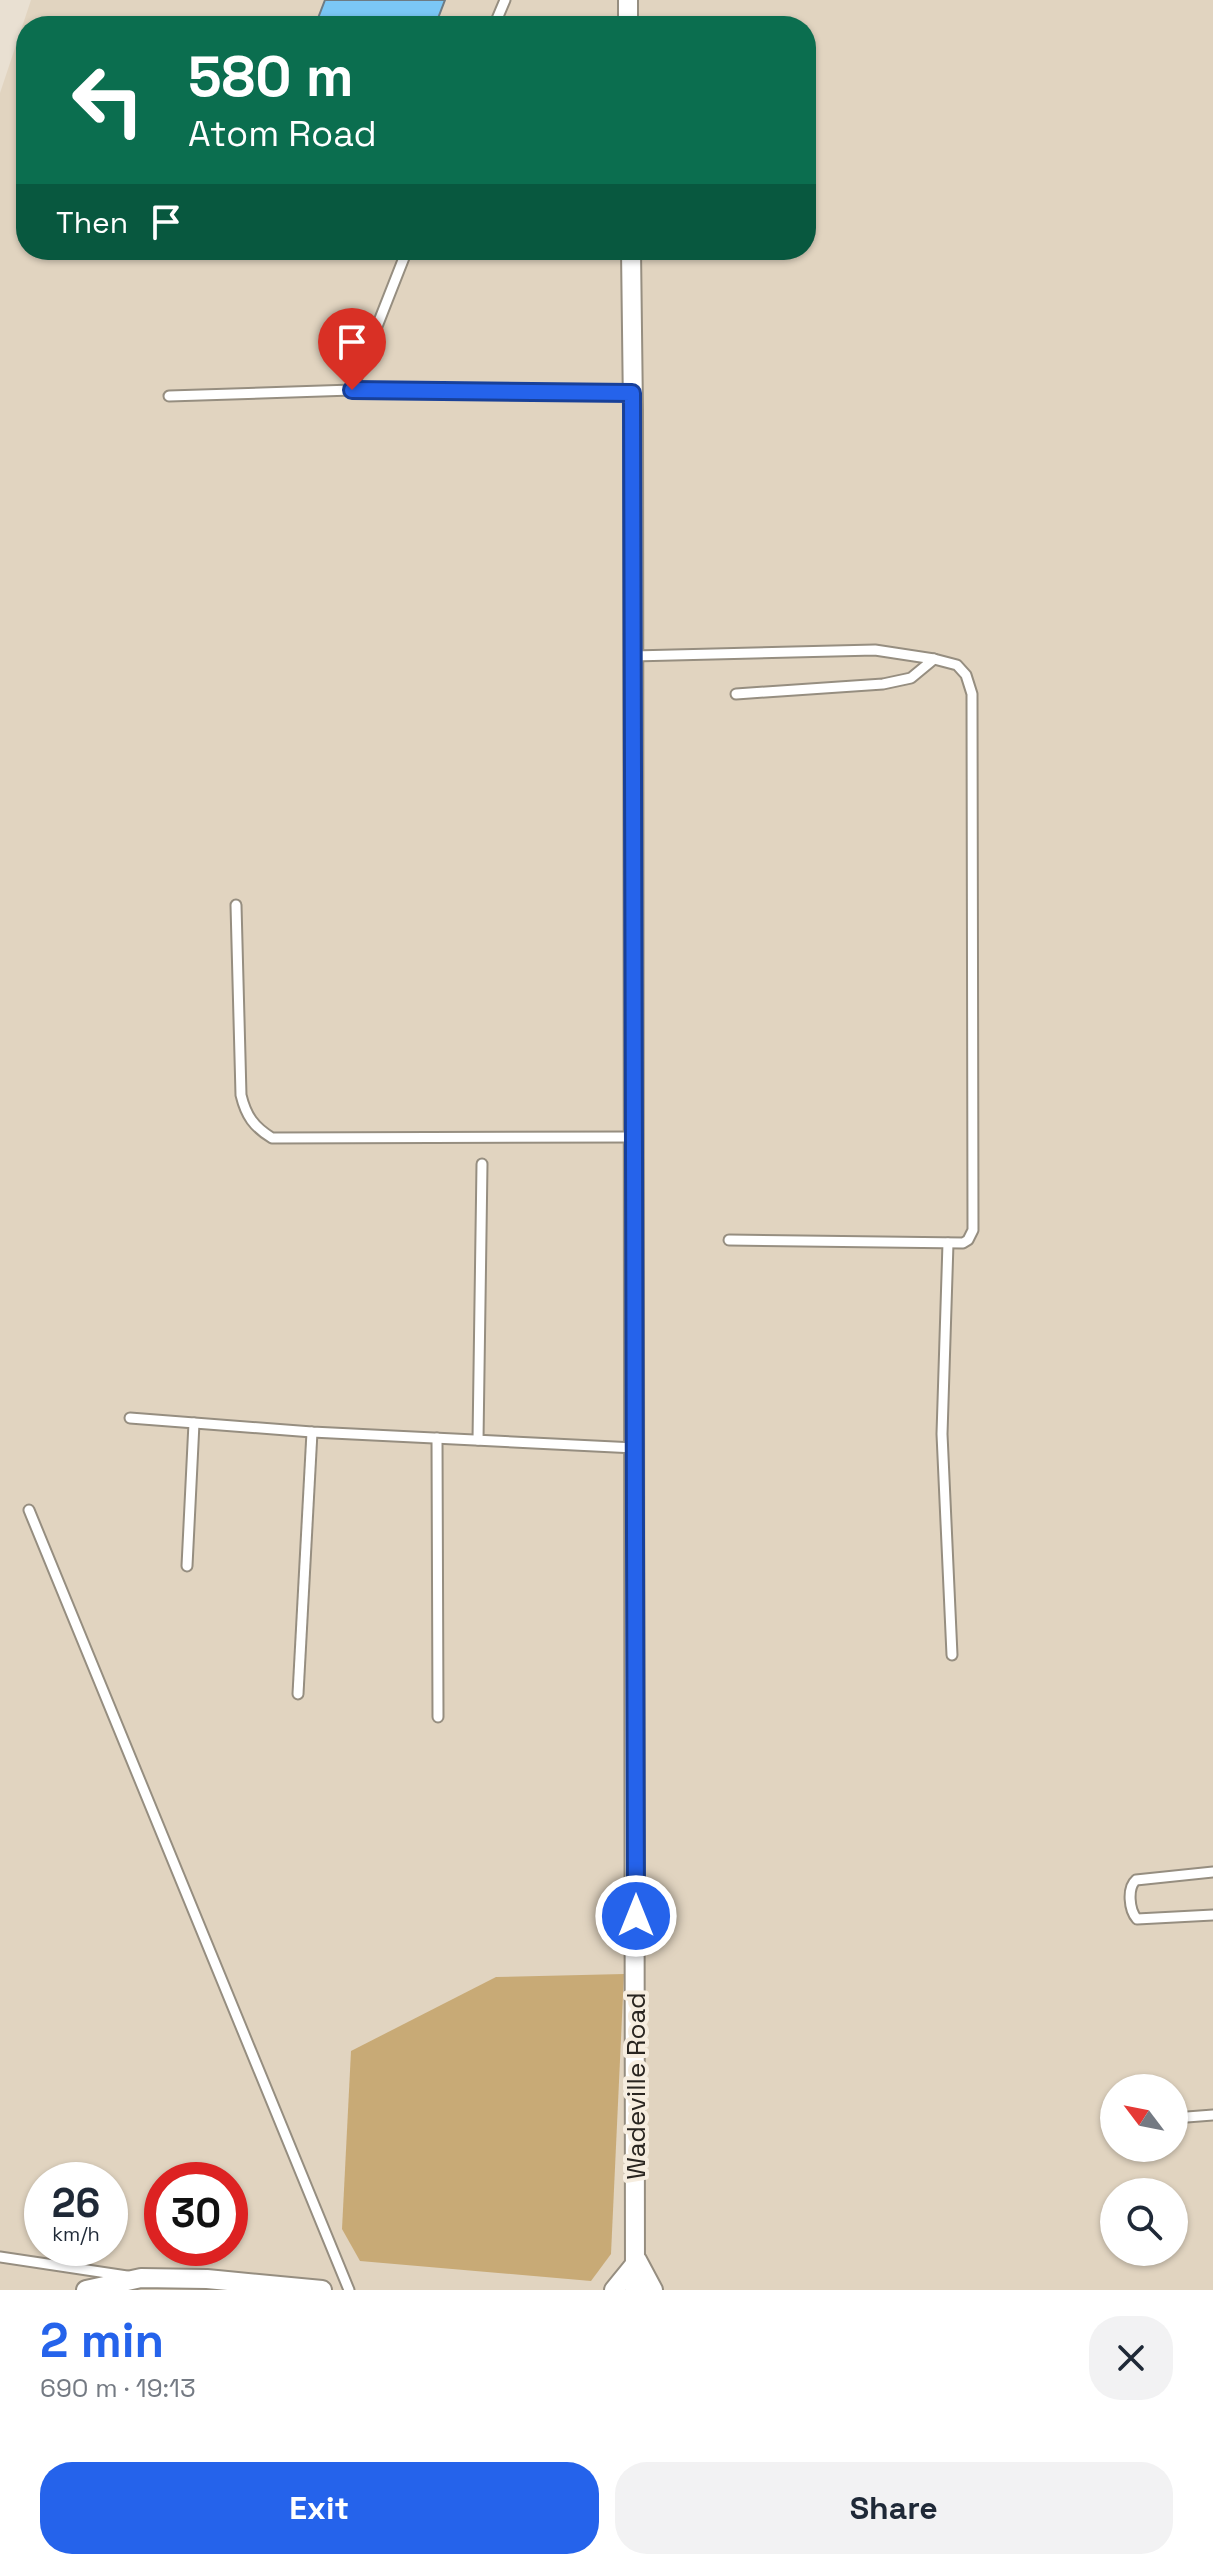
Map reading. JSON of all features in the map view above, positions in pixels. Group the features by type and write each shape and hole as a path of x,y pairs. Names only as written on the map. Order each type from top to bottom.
{"street":[{"name":"Wadeville Road","path":"631,260 635,2290"},
{"path":"614,2290 636,2260 653,2290"},
{"path":"86,2290 141,2278 207,2279 319,2290"}],"lane":[{"path":"352,390 403,260"},
{"path":"169,396 352,390 632,393"},
{"path":"633,656 875,650 957,665 966,675 972,694 973,1230 963,1243 729,1240"},
{"path":"736,694 883,684 911,678 934,659"},
{"path":"236,905 241,1095 248,1118 272,1138 634,1137"},
{"path":"478,1440 482,1164"},
{"path":"948,1243 942,1434 952,1655"},
{"path":"130,1418 312,1432 635,1448"},
{"path":"187,1566 194,1423"},
{"path":"298,1694 312,1432"},
{"path":"437,1438 438,1717"},
{"path":"29,1510 349,2290"},
{"path":"1213,1872 1136,1880 1130,1890 1133,1914 1137,1919 1213,1915"},
{"path":"1188,2117 1213,2115"},
{"path":"0,2257 141,2278"}],"shaded area":[{"path":"31,0 1213,0 1213,2290 0,2290 0,93 16,45 16,260 816,260 816,16 26,16"},
{"path":"624,1974 611,2254 591,2281 360,2261 342,2229 351,2051 496,1977"}],"building":[{"path":"325,0 445,0 439,16 319,16"}],"route":[{"path":"352,390 632,393 636,1916"}]}
